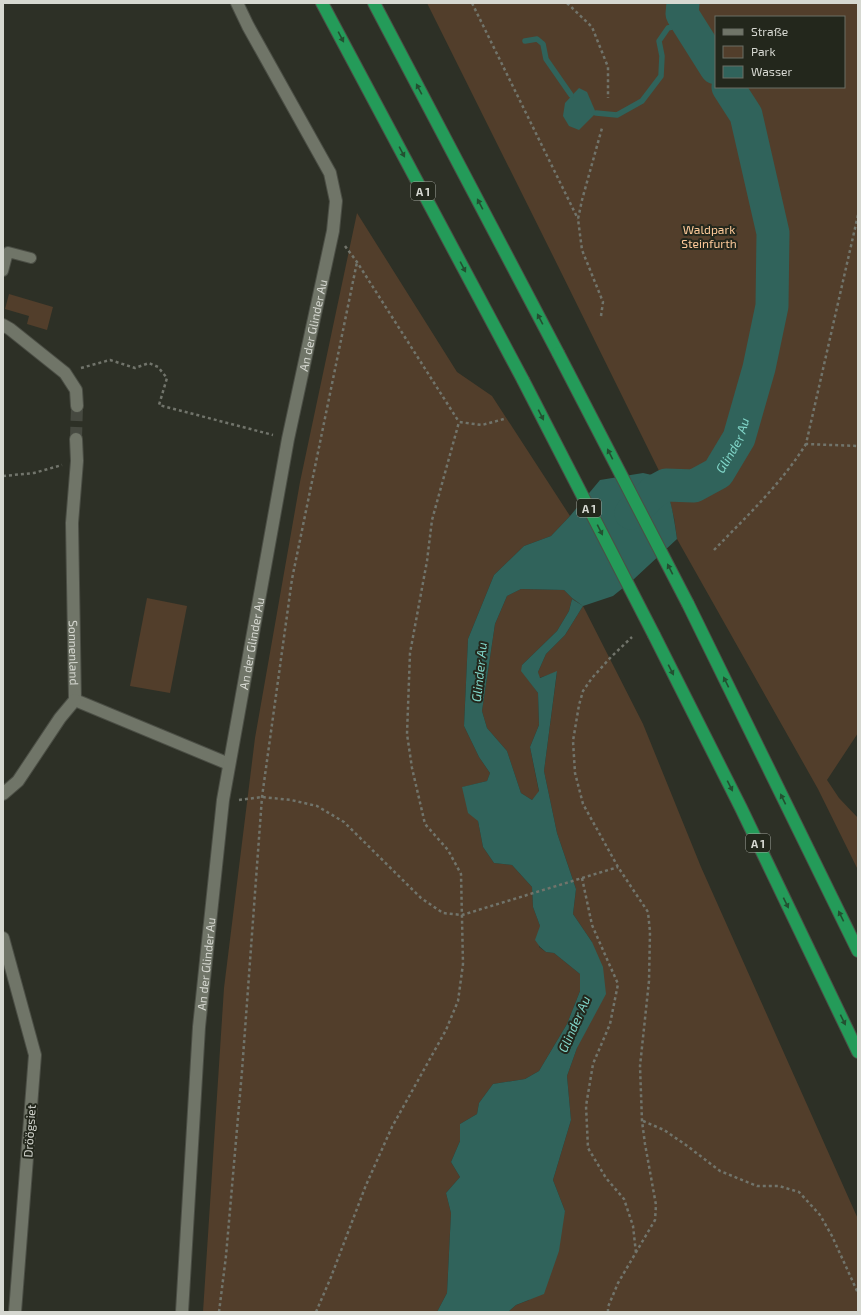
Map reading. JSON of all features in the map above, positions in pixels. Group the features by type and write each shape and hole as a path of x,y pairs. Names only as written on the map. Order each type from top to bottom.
{"highway":[{"name":"A 1","path":"322,3 524,380 741,808 858,1052"},
{"path":"374,3 688,604 858,951"}],"street":[{"name":"An der Glinder Au","path":"182,1312 199,1027 224,800 229,764 288,439 333,231 336,201 330,173 248,26 237,3"},
{"path":"3,326 10,329 65,373 76,390 77,406"},
{"name":"Sonnenland","path":"76,439 78,460 72,523 74,700 229,764"},
{"path":"3,794 18,781 60,718 74,700"},
{"name":"Dröögsiet","path":"3,938 35,1055 15,1312"}],"lane":[{"path":"3,271 8,252 31,258"}],"path":[{"path":"472,3 578,219 582,250 603,302 601,316"},
{"path":"567,3 592,26 608,67 608,98"},
{"path":"578,219 602,128"},
{"path":"714,550 773,488 788,470 806,444 858,215"},
{"path":"316,1312 332,1277 366,1185 392,1127 446,1030 458,1001 463,964 461,874 448,850 425,824 412,768 407,734 410,653 428,561 432,520 459,422 357,262 333,231"},
{"path":"219,1312 226,1256 242,1079 262,797 292,579 357,262"},
{"path":"65,373 110,360 135,368 149,364 158,367 166,378 159,405 288,439"},
{"path":"459,422 482,425 504,419"},
{"path":"806,444 858,446"},
{"path":"3,476 34,472 78,460"},
{"path":"608,1312 608,1307 618,1283 655,1220 656,1205 642,1121 640,1066 648,981 650,932 648,912 618,867 584,804 575,774 573,740 583,691 592,678 611,657 632,637"},
{"path":"224,800 262,797 291,800 317,806 344,822 421,898 443,913 462,915 618,867"},
{"path":"582,878 592,925 618,984 610,1024 593,1064 586,1106 588,1148 606,1178 624,1199 633,1226 636,1254"},
{"path":"642,1121 664,1130 720,1171 757,1186 779,1186 799,1192 820,1215 832,1236 858,1293"}],"green space":[{"name":"Waldpark Steinfurth","path":"427,3 858,3 858,733 827,780 839,798 858,818 858,870 818,789 677,539 674,518 666,485"},
{"path":"357,213 457,372 492,396 570,516 551,536 524,546 494,575 468,639 464,726 479,757 490,773 487,781 463,787 478,821 483,847 494,863 512,865 532,887 533,907 540,926 539,947 546,952 554,953 580,974 580,991 567,1024 539,1071 525,1079 493,1084 479,1103 477,1114 460,1124 460,1141 451,1162 460,1177 446,1193 451,1213 447,1293 437,1312 203,1312 224,988 255,738 300,482"},
{"path":"9,294 53,307 47,330 27,324 29,316 5,309"},
{"path":"521,589 564,590 583,606 572,599 569,611 557,631 522,665 522,671 538,693 539,725 530,747 539,792 532,800 521,793 507,751 487,728 482,711 495,624 507,596"},
{"path":"147,598 187,606 170,693 130,686"},
{"path":"583,606 643,724 701,867 858,1219 858,1312 508,1312 516,1305 529,1300 565,1211 553,1180 571,1120 567,1076 577,1048 592,942 573,914 576,889 557,833 544,771 557,672 539,678 538,672 546,654 565,635"}],"water":[{"path":"579,88 587,92 596,113 579,130 569,126 563,116 565,103"},
{"path":"643,473 661,477 670,499 677,539 634,579 613,596 583,606 565,635 546,654 538,672 540,678 557,671 544,771 557,833 576,889 573,914 592,942 603,967 606,994 577,1048 567,1076 571,1120 553,1180 565,1211 559,1251 544,1294 516,1305 508,1312 437,1312 447,1293 451,1213 446,1193 460,1177 451,1162 460,1141 460,1124 477,1114 479,1103 493,1084 525,1079 539,1071 567,1024 580,991 580,974 554,953 546,952 535,940 540,926 533,907 532,887 512,865 494,863 483,847 478,821 468,813 462,787 487,781 490,773 479,757 464,726 468,639 494,575 524,546 551,536 600,480","holes":["521,589 564,590 583,606 572,599 569,611 557,631 522,665 521,671 538,693 539,725 530,747 539,791 532,800 521,793 507,751 487,728 482,711 495,624 507,596"]}],"waterway":[{"name":"Glinder Au","path":"683,3 682,14 715,66"},
{"path":"596,113 617,115 642,101 661,76 662,56 659,41 668,28 679,25 691,29"},
{"path":"525,41 537,39 543,44 546,59 571,95"},
{"name":"Glinder Au","path":"631,513 655,491 666,485 694,486 718,473 739,438 759,368 772,306 773,233 746,115 729,88"}],"tunnel":[{"path":"76,439 77,406"}]}
